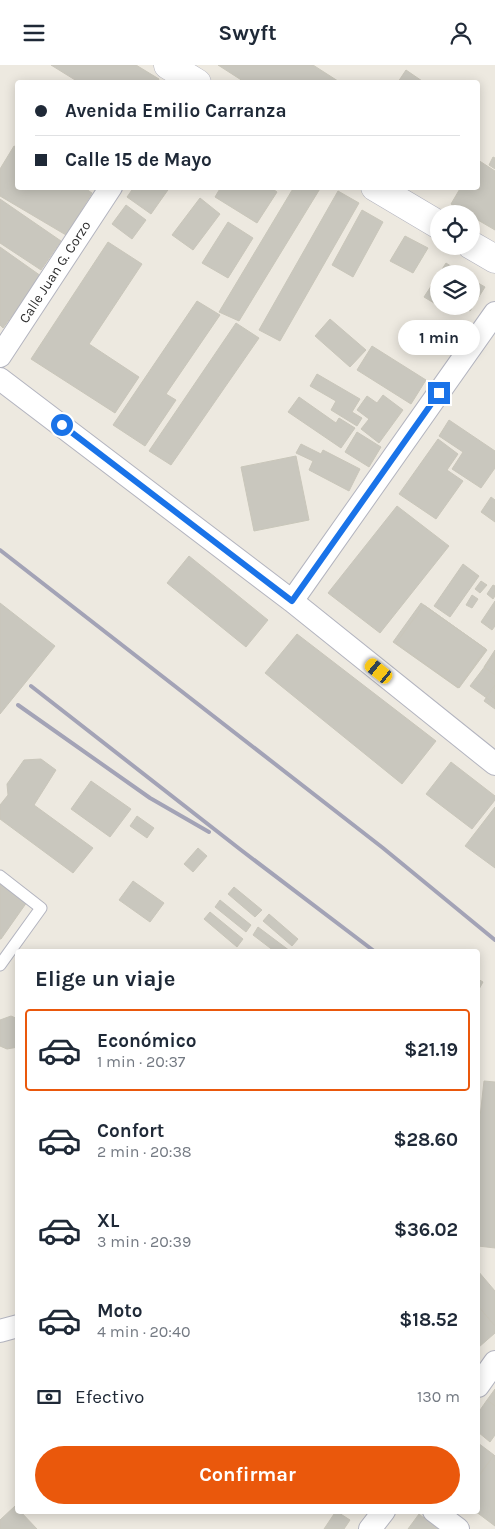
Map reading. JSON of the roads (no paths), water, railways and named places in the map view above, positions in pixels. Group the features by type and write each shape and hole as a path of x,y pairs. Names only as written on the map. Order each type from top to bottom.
{"street":[{"name":"Calle Juan G. Corzo","path":"0,356 109,190"},
{"path":"380,190 430,220"},
{"path":"480,250 495,259"},
{"path":"292,601 495,313"},
{"path":"0,379 292,601 495,764"},
{"path":"0,1331 15,1327"},
{"path":"480,1383 495,1362"},
{"path":"370,1529 382,1514"},
{"path":"438,1514 458,1529"}],"lane":[{"path":"0,876 41,908 0,965"}],"railway":[{"path":"0,550 383,848 495,940"},
{"path":"31,686 371,949"},
{"path":"18,705 150,798 209,832"}]}
